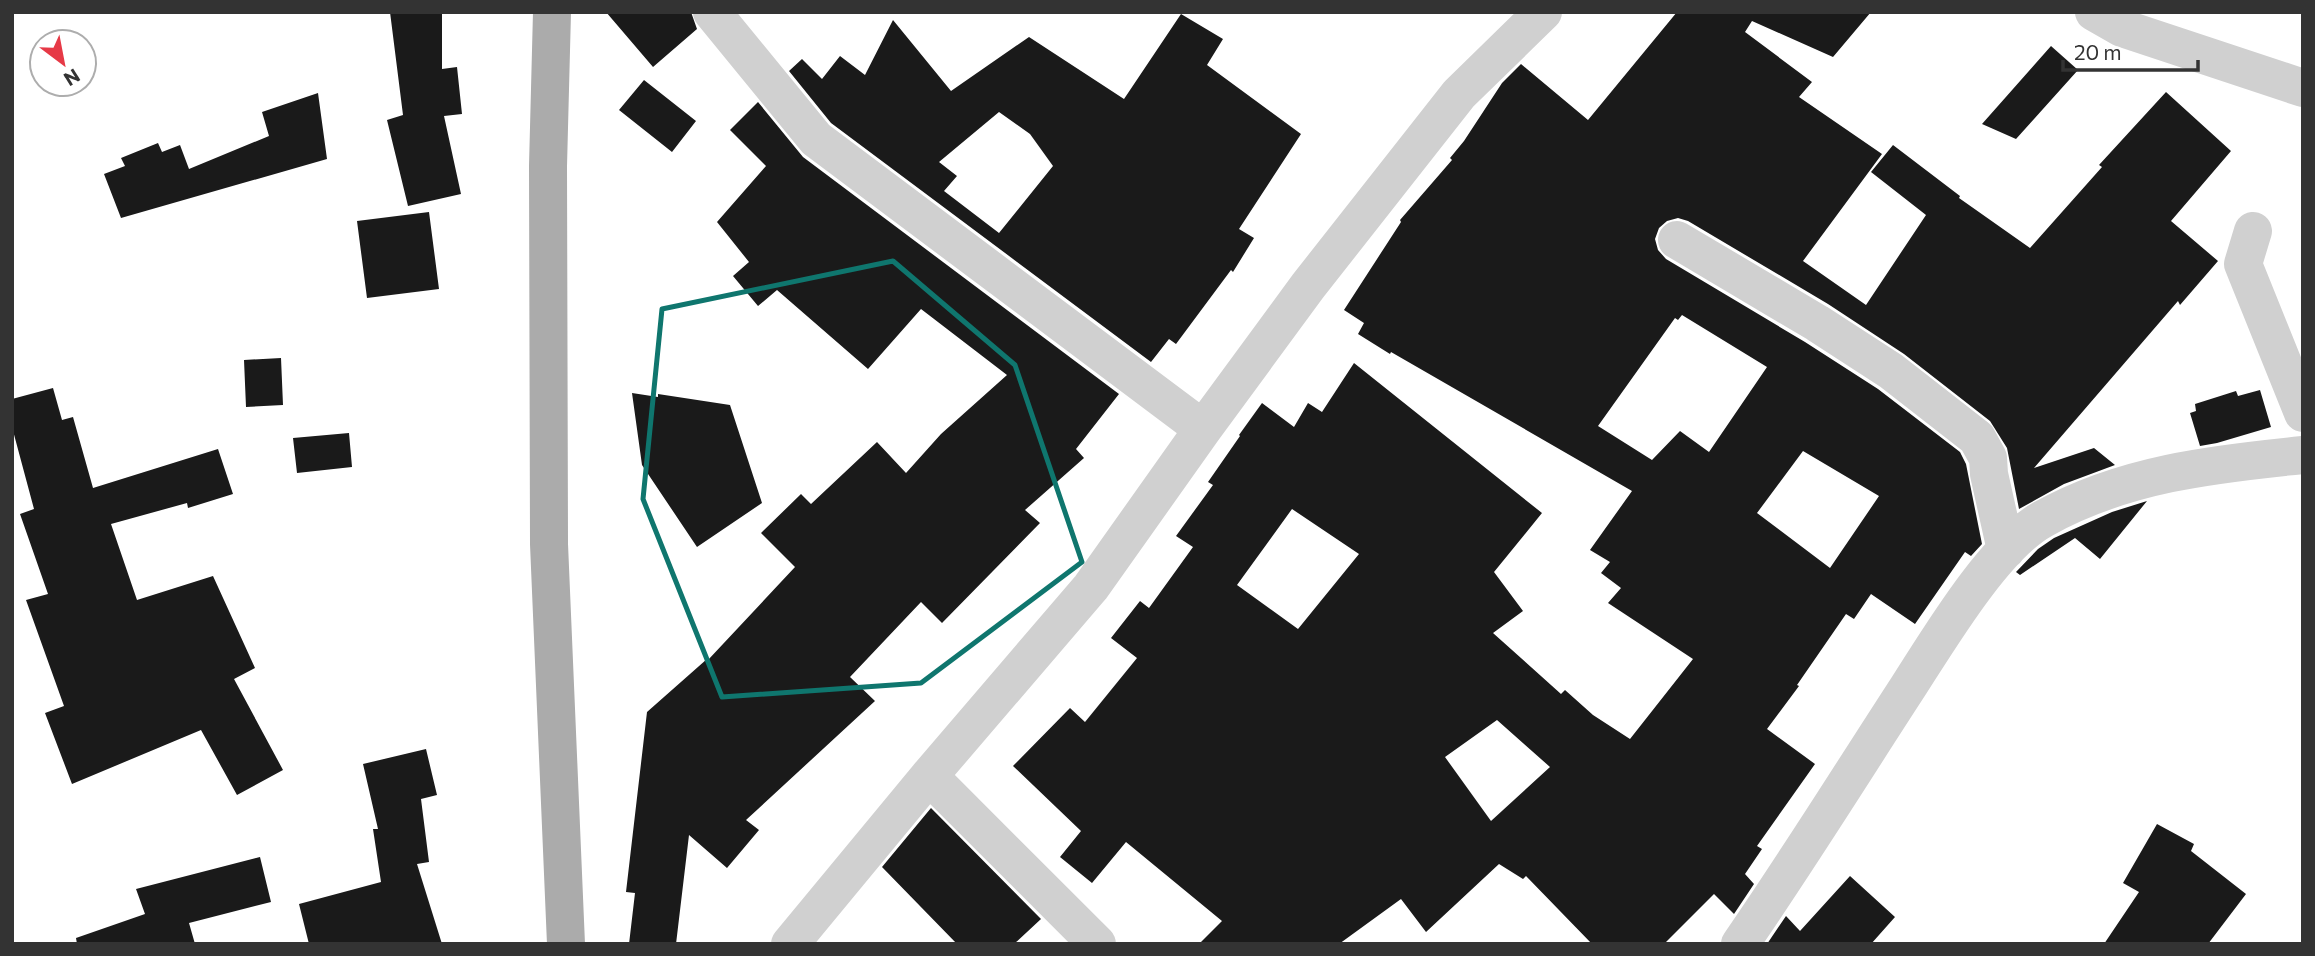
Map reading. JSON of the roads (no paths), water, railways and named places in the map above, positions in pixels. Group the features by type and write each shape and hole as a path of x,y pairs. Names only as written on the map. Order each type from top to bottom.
{"main road":[{"path":"552,12 548,166 549,544 566,944"}],"street":[{"path":"712,12 816,139 1203,429"},
{"path":"790,944 1091,587 1308,286 1460,94 1543,12"},
{"path":"2094,12 2122,28 2303,88"},
{"path":"2253,231 2243,264 2303,413"},
{"path":"1677,240 1817,323 1891,371 1977,438 1988,458 2006,550"},
{"path":"1740,944 1953,619 2006,550 2040,520 2089,497 2152,475 2222,463 2303,455"},
{"path":"929,776 1088,940"}]}
